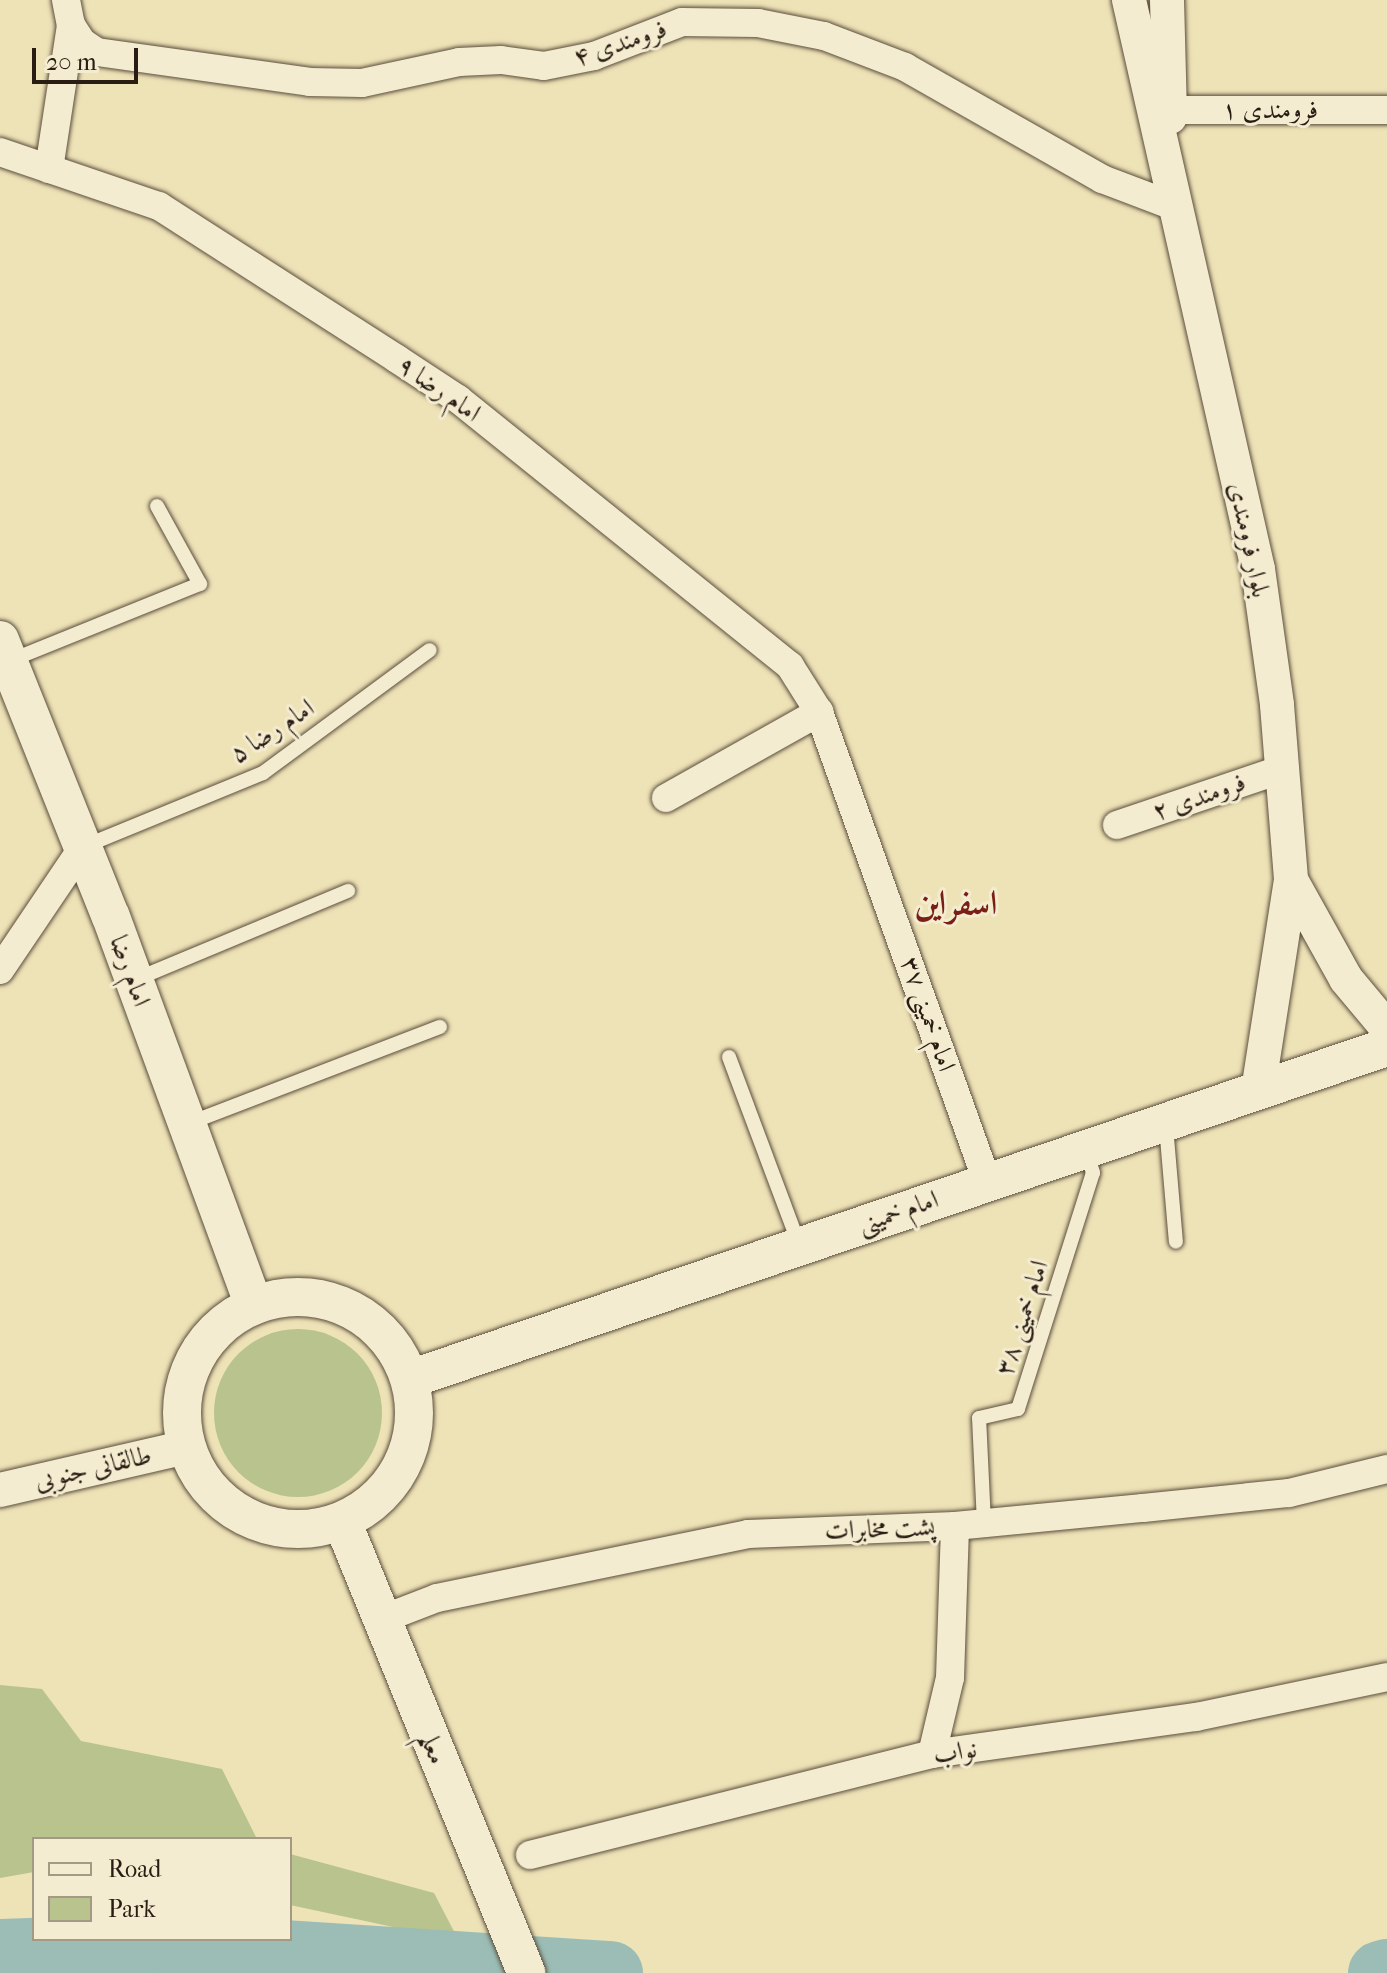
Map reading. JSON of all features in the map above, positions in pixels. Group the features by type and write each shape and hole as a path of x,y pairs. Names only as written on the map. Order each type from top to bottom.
{"main road":[{"name":"امام رضا","path":"3,655 83,847 254,1305"},
{"name":"امام خمینی","path":"410,1379 1387,1047"},
{"path":"291,1296 330,1301 374,1327 393,1345 410,1379 415,1414 400,1468 372,1504 342,1521 304,1530 266,1525 231,1509 203,1482 186,1447 182,1401 201,1347 224,1322 254,1305 291,1296"},
{"name":"معلم","path":"342,1521 526,1973"}],"street":[{"path":"721,23 748,0"},
{"name":"بلوار فرومندی","path":"1129,0 1161,110 1173,206 1258,569 1282,769 1291,880"},
{"name":"بلوار فرومندی","path":"1161,110 1167,0"},
{"path":"49,169 69,12"},
{"name":"فرومندی ۴","path":"69,12 82,42 97,52 310,82 362,83 459,62 501,60 544,66 594,56 682,22 758,23 824,36 905,67 1102,179 1173,206"},
{"name":"فرومندی ۱","path":"1161,110 1387,110"},
{"name":"امام رضا ۹","path":"0,152 159,206 458,399 790,666 819,712"},
{"path":"666,798 819,712"},
{"name":"امام خمینی ۳۷","path":"819,712 987,1181"},
{"name":"فرومندی ۲","path":"1117,825 1282,769"},
{"path":"0,970 83,847"},
{"path":"1291,880 1346,979 1387,1028"},
{"path":"1258,1090 1291,880"},
{"name":"طالقانی جنوبی","path":"0,1490 186,1447"},
{"name":"پشت مخابرات","path":"380,1620 437,1598 748,1534 955,1526 1289,1493 1387,1469"},
{"path":"932,1754 950,1678 955,1526"},
{"name":"نواب","path":"530,1855 932,1754 1196,1717 1387,1677"}],"lane":[{"path":"3,655 200,584 157,506"},
{"name":"امام رضا ۵","path":"83,847 263,773 430,650"},
{"path":"133,980 348,891"},
{"path":"187,1124 440,1027"},
{"path":"729,1057 799,1245"},
{"path":"1165,1122 1176,1242"},
{"name":"امام خمینی ۳۸","path":"984,1523 979,1418 1018,1409 1093,1173 1086,1149"}],"green space":[{"path":"298,1329 330,1335 357,1354 376,1381 382,1413 376,1445 357,1472 330,1491 298,1497 266,1491 239,1472 220,1445 214,1413 220,1381 239,1354 266,1335"},
{"path":"0,1685 42,1689 81,1741 222,1769 256,1837 32,1837 32,1872 0,1878"},
{"path":"292,1855 434,1893 459,1941 292,1905"}],"waterway":[{"path":"0,1951 175,1945 611,1973"},
{"path":"1380,1973 1387,1971"}],"district":[{"name":"اسفراین","path":"956,904"}]}
